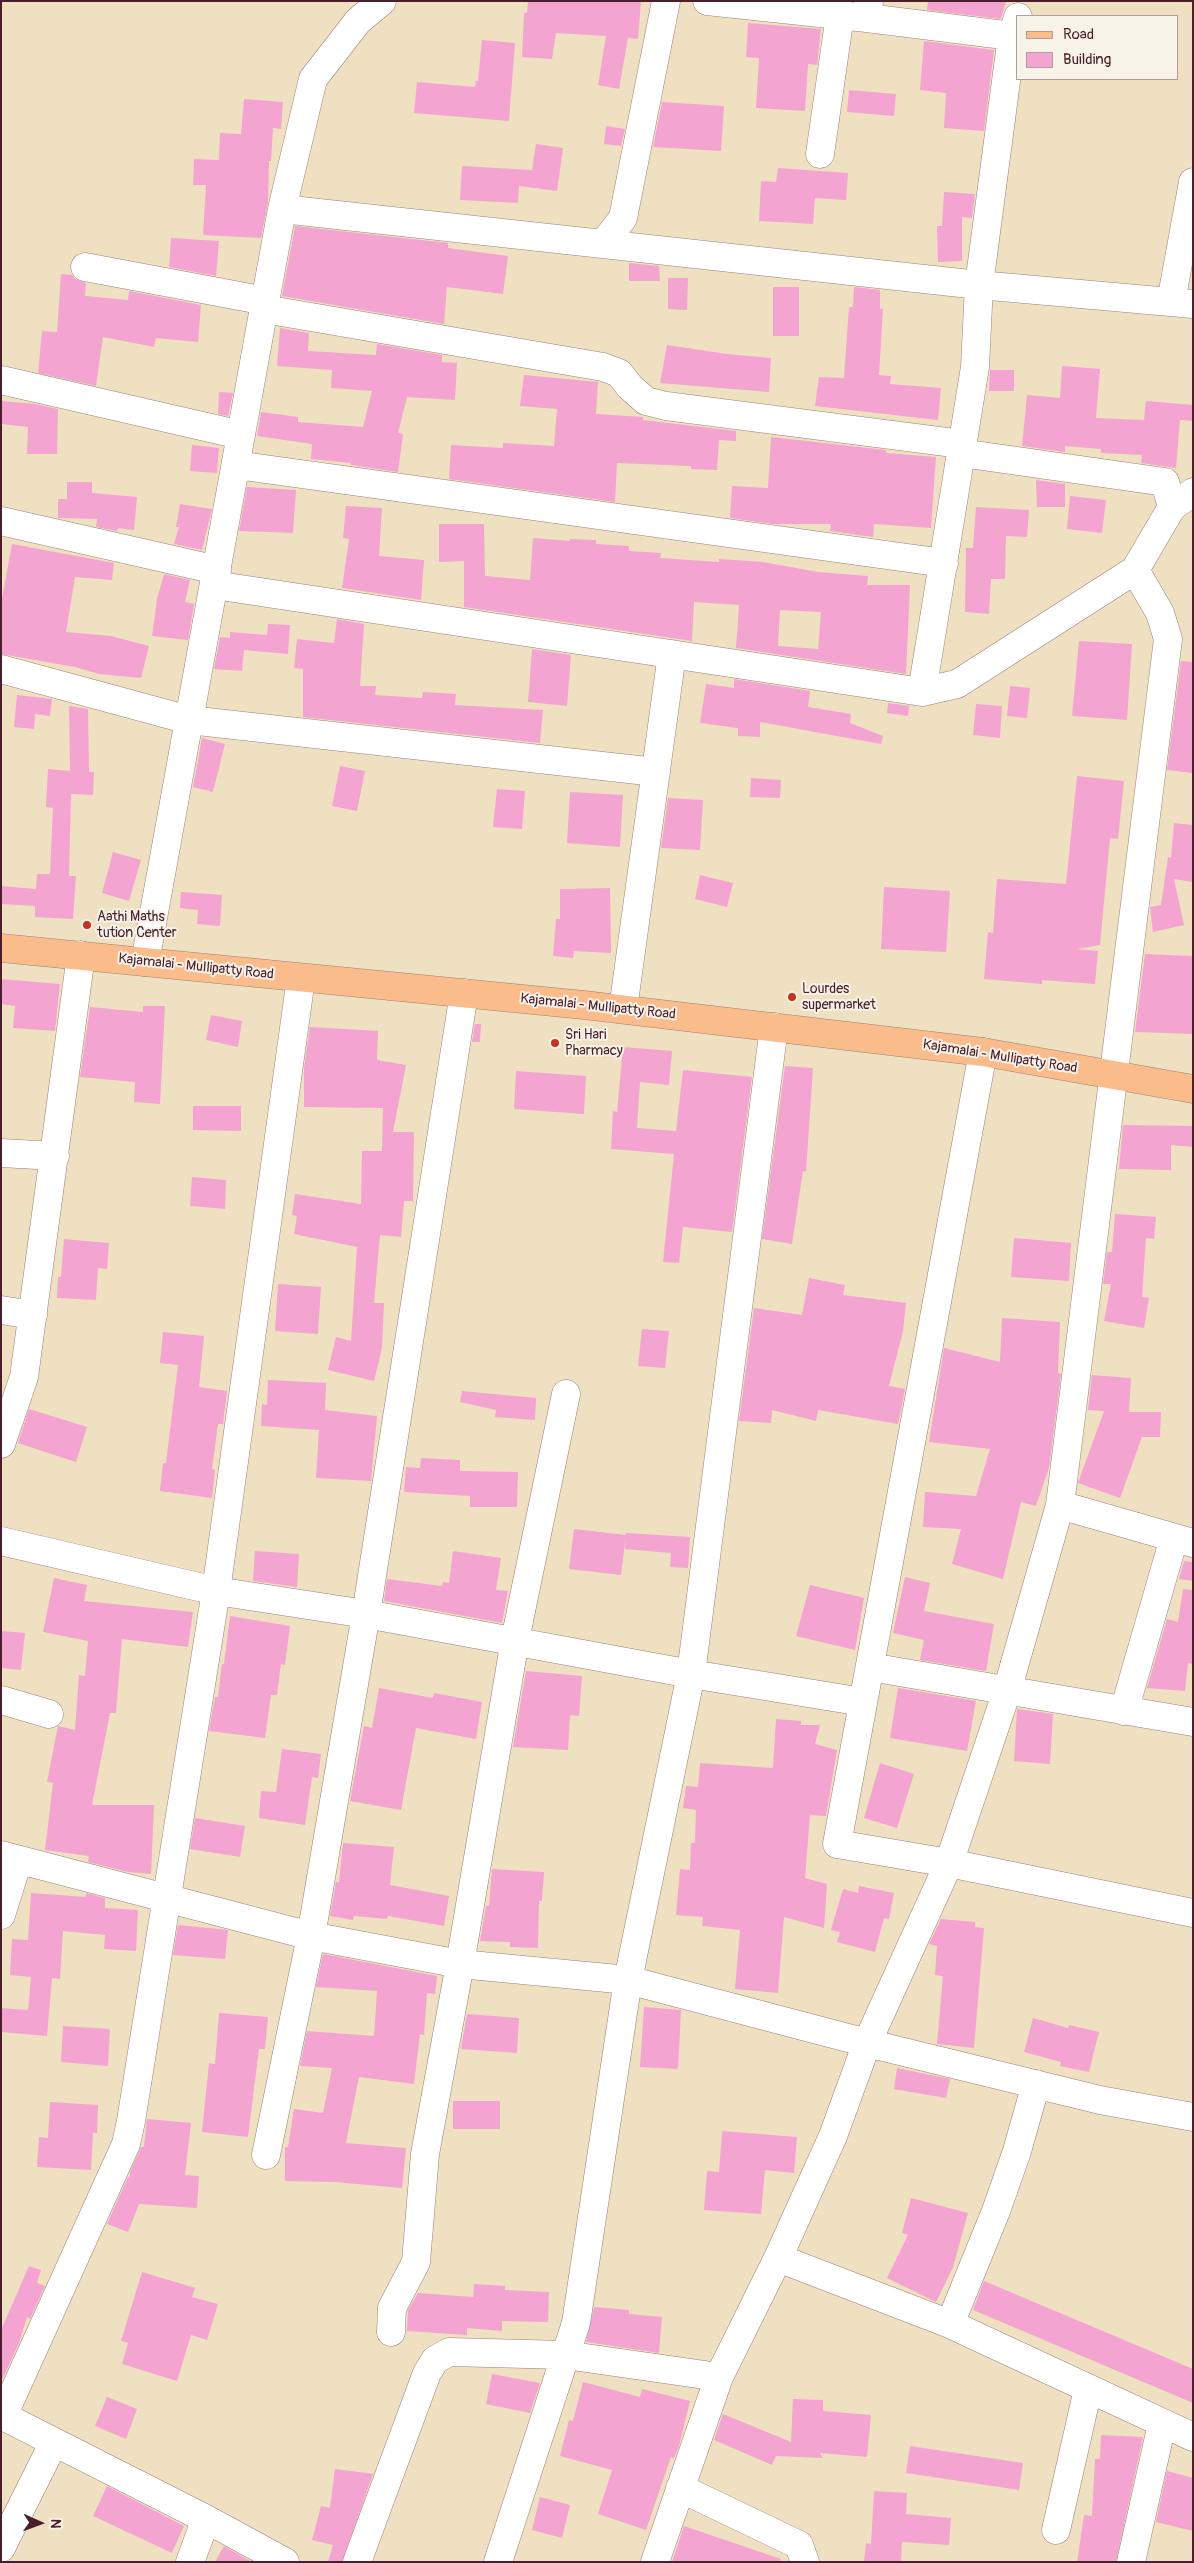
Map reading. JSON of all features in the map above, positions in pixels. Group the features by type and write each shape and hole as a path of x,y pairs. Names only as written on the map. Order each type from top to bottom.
{"main road":[{"name":"Kajamalai - Mullipatty Road","path":"1,948 623,1009 983,1052 1193,1089"}],"street":[{"path":"146,962 282,209 313,79 358,21 382,1"},
{"path":"603,244 623,218 666,1"},
{"path":"707,1 840,15 868,9 1016,23 979,285 975,367 922,692"},
{"path":"1018,15 1022,1"},
{"path":"820,154 840,15"},
{"path":"282,209 979,285 1182,303 1193,182"},
{"path":"1,521 215,578 672,654 922,692 957,684 1135,570 1182,500 1166,482 962,448 666,406 646,401 630,387 619,373 603,367 265,305 85,267"},
{"path":"1,380 241,435"},
{"path":"236,466 944,562"},
{"path":"655,2562 719,2377 778,2258 833,2136 868,2043 949,1864 1007,1690 1060,1505 1168,639 1160,613 1135,570"},
{"path":"623,1009 672,654"},
{"path":"1,669 189,720 656,772"},
{"path":"1,1444 24,1377 81,955"},
{"path":"285,2562 206,2519 2,2416 126,2144 168,1899 216,1591 301,978"},
{"path":"266,2155 311,1936 366,1614 464,993"},
{"path":"498,2562 576,2323 628,1980 691,1674 774,1027"},
{"path":"983,1052 837,1844 949,1864 1193,1913"},
{"path":"1,1153 55,1156"},
{"path":"1,1310 33,1314"},
{"path":"391,2332 392,2308 416,2262 425,2154 460,1964 515,1640 566,1394"},
{"path":"1060,1505 1183,1540 1124,1710"},
{"path":"1,1541 216,1591 366,1614 691,1674 863,1702"},
{"path":"870,1667 1193,1722"},
{"path":"1,1700 49,1714"},
{"path":"1,1915 10,1858 311,1936 460,1964 628,1980 868,2043 1100,2100 1193,2117"},
{"path":"950,2324 996,2212 1017,2151 1036,2084"},
{"path":"778,2258 950,2324 1193,2437"},
{"path":"357,2562 427,2373 435,2360 449,2352 565,2356 719,2377"},
{"path":"1056,2530 1088,2389"},
{"path":"1131,2562 1162,2424"},
{"path":"1,2548 54,2442"},
{"path":"680,2488 799,2545 805,2562"},
{"path":"190,2562 206,2519"}],"building":[{"path":"528,1 641,1 638,39 628,38 619,89 598,85 606,36 556,33 552,59 522,57 524,13 527,13"},
{"path":"928,1 1006,1 1001,19 927,10"},
{"path":"748,23 821,29 817,65 808,64 805,111 756,108 759,58 746,57"},
{"path":"482,40 515,43 509,121 414,113 417,82 475,87 476,81 478,81"},
{"path":"924,41 994,50 984,131 944,128 946,93 920,90"},
{"path":"849,90 896,94 894,116 847,112"},
{"path":"244,99 283,102 281,129 273,128 271,161 269,161 268,202 261,238 203,235 206,185 193,185 194,159 219,160 220,133 241,134"},
{"path":"662,102 724,106 721,151 653,147"},
{"path":"606,126 625,129 621,146 604,144"},
{"path":"536,144 563,148 557,191 519,186 518,203 460,200 462,166 532,170"},
{"path":"778,168 848,173 846,200 815,198 813,224 759,221 761,181 776,182"},
{"path":"944,192 975,194 972,218 962,217 962,261 938,262 937,226 942,226"},
{"path":"295,226 448,243 448,248 508,256 503,294 447,287 444,324 282,296"},
{"path":"171,238 219,241 216,276 169,267"},
{"path":"629,263 659,266 660,281 629,281"},
{"path":"61,274 72,275 75,279 86,283 85,296 128,300 129,291 201,305 198,342 156,338 154,347 103,337 96,386 38,373 42,331 57,332"},
{"path":"668,278 688,278 687,310 668,309"},
{"path":"773,287 799,287 799,336 773,336"},
{"path":"854,287 880,290 880,309 883,309 879,375 891,376 890,384 941,388 938,420 815,406 819,377 844,378 849,307 853,307"},
{"path":"280,328 309,333 308,351 376,355 377,344 442,355 442,362 457,363 455,400 407,397 398,433 403,434 398,472 351,465 351,463 311,459 312,444 257,436 261,412 298,417 298,422 363,427 372,391 331,388 332,370 277,366"},
{"path":"667,345 771,358 769,392 660,383"},
{"path":"1062,366 1100,369 1096,418 1144,420 1146,401 1193,405 1193,421 1180,420 1176,468 1141,463 1142,455 1101,453 1101,449 1065,446 1065,452 1022,446 1027,395 1060,398"},
{"path":"990,370 1014,370 1014,391 989,391"},
{"path":"524,375 598,382 596,414 643,417 643,420 736,431 736,441 719,440 717,470 691,469 691,466 617,463 615,502 449,479 451,445 503,448 503,443 554,446 557,409 520,406"},
{"path":"219,392 233,393 228,416 218,414"},
{"path":"1,401 35,404 58,409 57,454 27,454 28,427 1,424"},
{"path":"771,437 886,450 886,453 936,457 931,528 874,524 873,537 830,531 831,524 773,524 730,518 732,486 768,488"},
{"path":"192,445 219,448 217,473 190,471"},
{"path":"1036,480 1065,484 1065,507 1037,507"},
{"path":"67,482 92,482 92,493 137,497 134,530 118,528 117,531 96,527 97,519 58,518 58,499 67,499"},
{"path":"247,487 296,490 293,533 239,531"},
{"path":"1070,496 1106,500 1102,533 1067,529"},
{"path":"180,504 212,509 202,550 174,544 179,527 176,527"},
{"path":"346,506 382,508 379,556 424,560 421,600 342,588 349,539 343,538"},
{"path":"976,507 1029,510 1027,537 1006,536 1005,579 991,579 989,614 965,612 966,548 973,548"},
{"path":"439,524 484,524 485,576 530,580 533,538 570,541 570,539 596,540 596,544 629,546 629,551 661,553 660,558 719,562 719,559 763,562 818,572 868,576 867,585 910,585 906,674 736,648 739,605 694,602 692,641 464,607 464,561 439,562","holes":["780,610 821,612 818,649 778,646"]},
{"path":"12,544 114,563 112,580 75,577 66,632 111,636 149,646 141,678 99,674 75,667 1,654 1,604"},
{"path":"164,574 190,580 185,602 194,604 188,640 152,636 157,599"},
{"path":"337,619 364,624 360,686 376,686 375,695 422,698 423,692 456,694 455,705 543,710 540,743 303,717 303,669 294,668 297,639 334,643"},
{"path":"268,624 290,625 288,654 244,650 242,671 214,669 220,637 230,638 230,632 267,635"},
{"path":"1079,641 1132,644 1127,720 1072,716"},
{"path":"532,649 571,655 567,706 528,702"},
{"path":"1181,661 1193,662 1193,773 1167,770"},
{"path":"734,679 810,691 808,707 851,714 850,723 883,736 881,744 760,722 760,737 738,736 738,728 700,723 706,684 734,688"},
{"path":"1010,686 1030,688 1027,718 1007,716"},
{"path":"17,695 52,699 50,716 35,714 34,729 14,727"},
{"path":"888,703 909,706 908,716 887,713"},
{"path":"976,704 1002,706 1000,738 973,735"},
{"path":"69,706 88,709 89,772 94,772 93,795 71,794 69,876 76,876 73,919 35,917 35,906 1,904 1,886 36,889 37,874 50,874 53,808 46,807 48,769 70,771"},
{"path":"202,738 225,744 213,792 193,787"},
{"path":"340,766 365,771 357,811 332,806"},
{"path":"1077,776 1124,781 1118,839 1110,838 1100,945 1077,949 1098,951 1095,984 1042,980 1042,984 984,979 988,932 993,933 997,879 1066,884"},
{"path":"751,778 781,780 780,798 750,797"},
{"path":"497,789 525,791 522,829 493,827"},
{"path":"570,792 623,795 620,847 567,843"},
{"path":"668,798 703,800 700,850 661,848"},
{"path":"1174,823 1193,825 1193,882 1174,879 1184,925 1153,932 1150,907 1161,905 1168,857 1171,858"},
{"path":"113,852 141,860 129,901 102,893"},
{"path":"700,875 733,883 727,907 695,899"},
{"path":"884,887 950,891 946,952 881,949"},
{"path":"610,888 611,953 574,951 573,958 553,956 556,919 560,919 560,889"},
{"path":"181,892 222,895 220,926 197,924 198,910 180,908"},
{"path":"1145,954 1193,956 1193,1034 1135,1032"},
{"path":"1,979 60,984 55,1031 13,1028 15,1006 1,1004"},
{"path":"143,1006 165,1006 160,1104 134,1102 135,1082 80,1077 90,1007 143,1012"},
{"path":"211,1015 242,1021 238,1047 206,1040"},
{"path":"475,1024 481,1024 480,1042 472,1042"},
{"path":"310,1027 378,1031 377,1060 406,1065 393,1132 414,1132 413,1201 404,1201 401,1237 380,1235 374,1303 384,1303 382,1348 374,1381 328,1370 336,1337 351,1341 357,1247 294,1234 297,1216 292,1215 295,1194 361,1204 362,1151 382,1151 383,1108 304,1107 304,1068"},
{"path":"623,1047 672,1051 669,1085 640,1082 637,1128 676,1131 683,1070 752,1077 732,1232 683,1227 679,1263 663,1262 674,1154 611,1149 613,1111 617,1112"},
{"path":"785,1066 813,1068 806,1172 803,1171 792,1244 762,1239"},
{"path":"516,1071 586,1076 584,1114 514,1109"},
{"path":"193,1106 241,1106 241,1131 193,1130"},
{"path":"1123,1125 1193,1126 1193,1147 1171,1145 1171,1170 1119,1169"},
{"path":"192,1177 226,1180 225,1209 190,1206"},
{"path":"1115,1214 1156,1217 1154,1239 1146,1238 1142,1297 1149,1298 1144,1328 1104,1321 1111,1284 1103,1284 1107,1252 1112,1252"},
{"path":"1014,1238 1071,1243 1069,1281 1011,1277"},
{"path":"64,1239 109,1243 107,1269 98,1268 96,1300 57,1298"},
{"path":"809,1278 845,1285 843,1295 906,1303 903,1331 889,1386 905,1389 898,1424 818,1410 816,1421 772,1410 771,1423 739,1421 754,1308 802,1315"},
{"path":"278,1284 321,1287 318,1334 275,1331"},
{"path":"1002,1318 1060,1322 1058,1373 1061,1374 1049,1468 1036,1506 1021,1502 1003,1579 952,1564 961,1529 923,1527 925,1492 976,1496 990,1449 929,1442 944,1348 1000,1362"},
{"path":"642,1329 669,1331 665,1368 638,1366"},
{"path":"163,1332 204,1336 199,1387 227,1391 223,1424 218,1424 212,1469 215,1470 212,1498 160,1491 163,1463 166,1463 178,1365 160,1363"},
{"path":"1092,1375 1131,1378 1129,1412 1161,1412 1160,1437 1142,1437 1120,1498 1078,1483 1104,1411 1088,1410"},
{"path":"268,1380 326,1383 325,1410 377,1416 371,1481 316,1478 319,1430 261,1426 262,1404 267,1405"},
{"path":"462,1391 536,1398 535,1420 495,1417 496,1410 460,1402"},
{"path":"29,1409 87,1427 76,1462 18,1443"},
{"path":"421,1458 460,1460 460,1471 518,1472 517,1507 470,1507 470,1496 404,1492 406,1467 420,1468"},
{"path":"574,1529 626,1535 621,1575 569,1569"},
{"path":"626,1533 690,1537 688,1568 670,1567 671,1553 625,1549"},
{"path":"255,1551 299,1554 297,1587 253,1581"},
{"path":"453,1551 501,1558 496,1590 508,1591 502,1623 384,1601 387,1579 442,1586 443,1582 449,1583"},
{"path":"1184,1561 1193,1562 1193,1581 1179,1579"},
{"path":"905,1577 930,1583 924,1611 994,1624 986,1671 920,1660 924,1640 893,1633"},
{"path":"54,1578 87,1585 84,1601 193,1612 188,1647 122,1639 116,1713 110,1713 92,1805 154,1805 151,1874 128,1872 88,1862 89,1856 45,1850 53,1783 47,1782 58,1726 75,1730 79,1675 85,1676 88,1641 43,1632"},
{"path":"810,1585 864,1598 855,1650 796,1636"},
{"path":"1183,1589 1193,1590 1193,1664 1188,1663 1185,1691 1147,1688 1167,1619 1178,1622"},
{"path":"230,1616 290,1626 285,1665 281,1664 277,1695 271,1695 265,1738 209,1731 215,1697 218,1697"},
{"path":"1,1631 25,1633 21,1670 1,1668"},
{"path":"526,1671 582,1676 579,1716 570,1715 568,1750 513,1747"},
{"path":"379,1688 433,1698 434,1693 482,1702 476,1739 416,1728 401,1810 350,1801 364,1726 372,1728"},
{"path":"898,1688 976,1701 967,1751 890,1738"},
{"path":"1017,1709 1053,1714 1050,1764 1014,1761"},
{"path":"776,1719 801,1721 801,1725 820,1725 815,1744 837,1750 826,1816 810,1815 805,1878 827,1884 824,1928 784,1917 778,1993 735,1989 740,1930 702,1926 703,1917 676,1915 680,1869 690,1870 691,1843 695,1843 696,1810 683,1808 686,1786 698,1787 700,1763 773,1768"},
{"path":"282,1749 321,1754 318,1778 312,1777 305,1825 259,1818 261,1791 276,1792"},
{"path":"880,1763 914,1774 897,1828 864,1818"},
{"path":"195,1818 245,1826 240,1857 190,1849"},
{"path":"343,1843 394,1847 390,1885 449,1896 444,1926 388,1916 387,1919 354,1916 353,1920 330,1916 336,1882 339,1882"},
{"path":"492,1869 544,1872 542,1901 539,1901 538,1948 510,1947 510,1942 480,1941 486,1906 489,1906"},
{"path":"859,1886 894,1893 889,1919 884,1918 875,1952 837,1942 840,1932 831,1930 843,1889 858,1893"},
{"path":"31,1893 86,1897 86,1893 105,1898 105,1908 138,1910 136,1951 104,1949 105,1935 63,1931 60,1979 52,1978 47,2036 1,2032 1,2008 28,2010 31,1977 10,1975 12,1939 28,1940"},
{"path":"941,1919 975,1922 975,1927 984,1928 974,2048 937,2044 943,1976 935,1975 937,1946 929,1944"},
{"path":"178,1925 228,1930 225,1959 173,1955"},
{"path":"323,1954 437,1976 435,1994 427,1993 424,2035 420,2034 414,2084 359,2077 346,2143 406,2148 402,2188 334,2182 285,2181 285,2147 288,2147 294,2109 323,2113 332,2068 300,2066 307,2031 374,2036 377,1991 316,1987"},
{"path":"644,2007 681,2010 678,2069 640,2067"},
{"path":"219,2013 268,2017 265,2049 259,2049 248,2137 202,2132 209,2063 215,2064"},
{"path":"467,2014 519,2018 517,2053 461,2049"},
{"path":"1033,2018 1068,2028 1069,2025 1099,2032 1089,2072 1060,2066 1061,2062 1024,2052"},
{"path":"63,2026 110,2029 108,2066 61,2062"},
{"path":"897,2068 950,2079 946,2098 894,2089"},
{"path":"453,2101 500,2101 500,2129 453,2129"},
{"path":"50,2102 98,2105 97,2133 93,2133 91,2170 37,2167 39,2137 48,2138"},
{"path":"147,2119 191,2123 185,2175 199,2176 197,2208 139,2204 128,2232 107,2224 128,2177 130,2178 130,2172 141,2147 144,2147"},
{"path":"722,2131 797,2137 794,2173 765,2170 761,2214 704,2210 707,2171 719,2172"},
{"path":"911,2198 968,2213 953,2267 936,2302 887,2278 908,2235 902,2233"},
{"path":"29,2266 41,2270 37,2283 45,2286 30,2319 27,2317 19,2343 1,2382 1,2330"},
{"path":"142,2272 195,2288 192,2297 218,2304 207,2340 191,2335 177,2381 122,2364 128,2343 121,2341"},
{"path":"984,2281 1193,2369 1193,2403 973,2310"},
{"path":"474,2284 505,2286 505,2290 549,2292 548,2322 502,2321 502,2331 467,2328 467,2335 407,2331 408,2310 418,2293 473,2297"},
{"path":"594,2307 629,2310 629,2314 662,2317 659,2353 586,2342"},
{"path":"492,2374 540,2383 530,2413 486,2404"},
{"path":"583,2382 640,2397 642,2389 690,2401 679,2446 674,2458 671,2457 646,2530 598,2514 612,2470 560,2456 569,2420 573,2421"},
{"path":"107,2397 137,2409 126,2439 95,2426"},
{"path":"793,2399 823,2400 823,2411 871,2415 867,2457 820,2453 823,2458 776,2456 772,2465 714,2440 723,2414 791,2442"},
{"path":"1101,2435 1143,2437 1116,2562 1077,2562 1084,2515 1092,2516 1095,2459 1100,2459"},
{"path":"910,2446 1023,2463 1019,2490 906,2473"},
{"path":"335,2469 373,2474 342,2562 328,2562 333,2545 312,2540 321,2506 330,2508"},
{"path":"1167,2471 1193,2478 1193,2531 1156,2522"},
{"path":"107,2486 184,2526 172,2553 93,2516"},
{"path":"874,2491 907,2493 906,2514 951,2518 949,2545 902,2542 901,2562 864,2562 866,2543 871,2544"},
{"path":"540,2497 570,2505 562,2538 532,2530"},
{"path":"684,2526 781,2559 780,2562 672,2562"},
{"path":"224,2546 252,2562 215,2562"}],"place":[{"name":"Aathi Maths tution Center","path":"87,925"},
{"name":"Lourdes supermarket","path":"792,997"},
{"name":"Sri Hari Pharmacy","path":"555,1043"}]}
